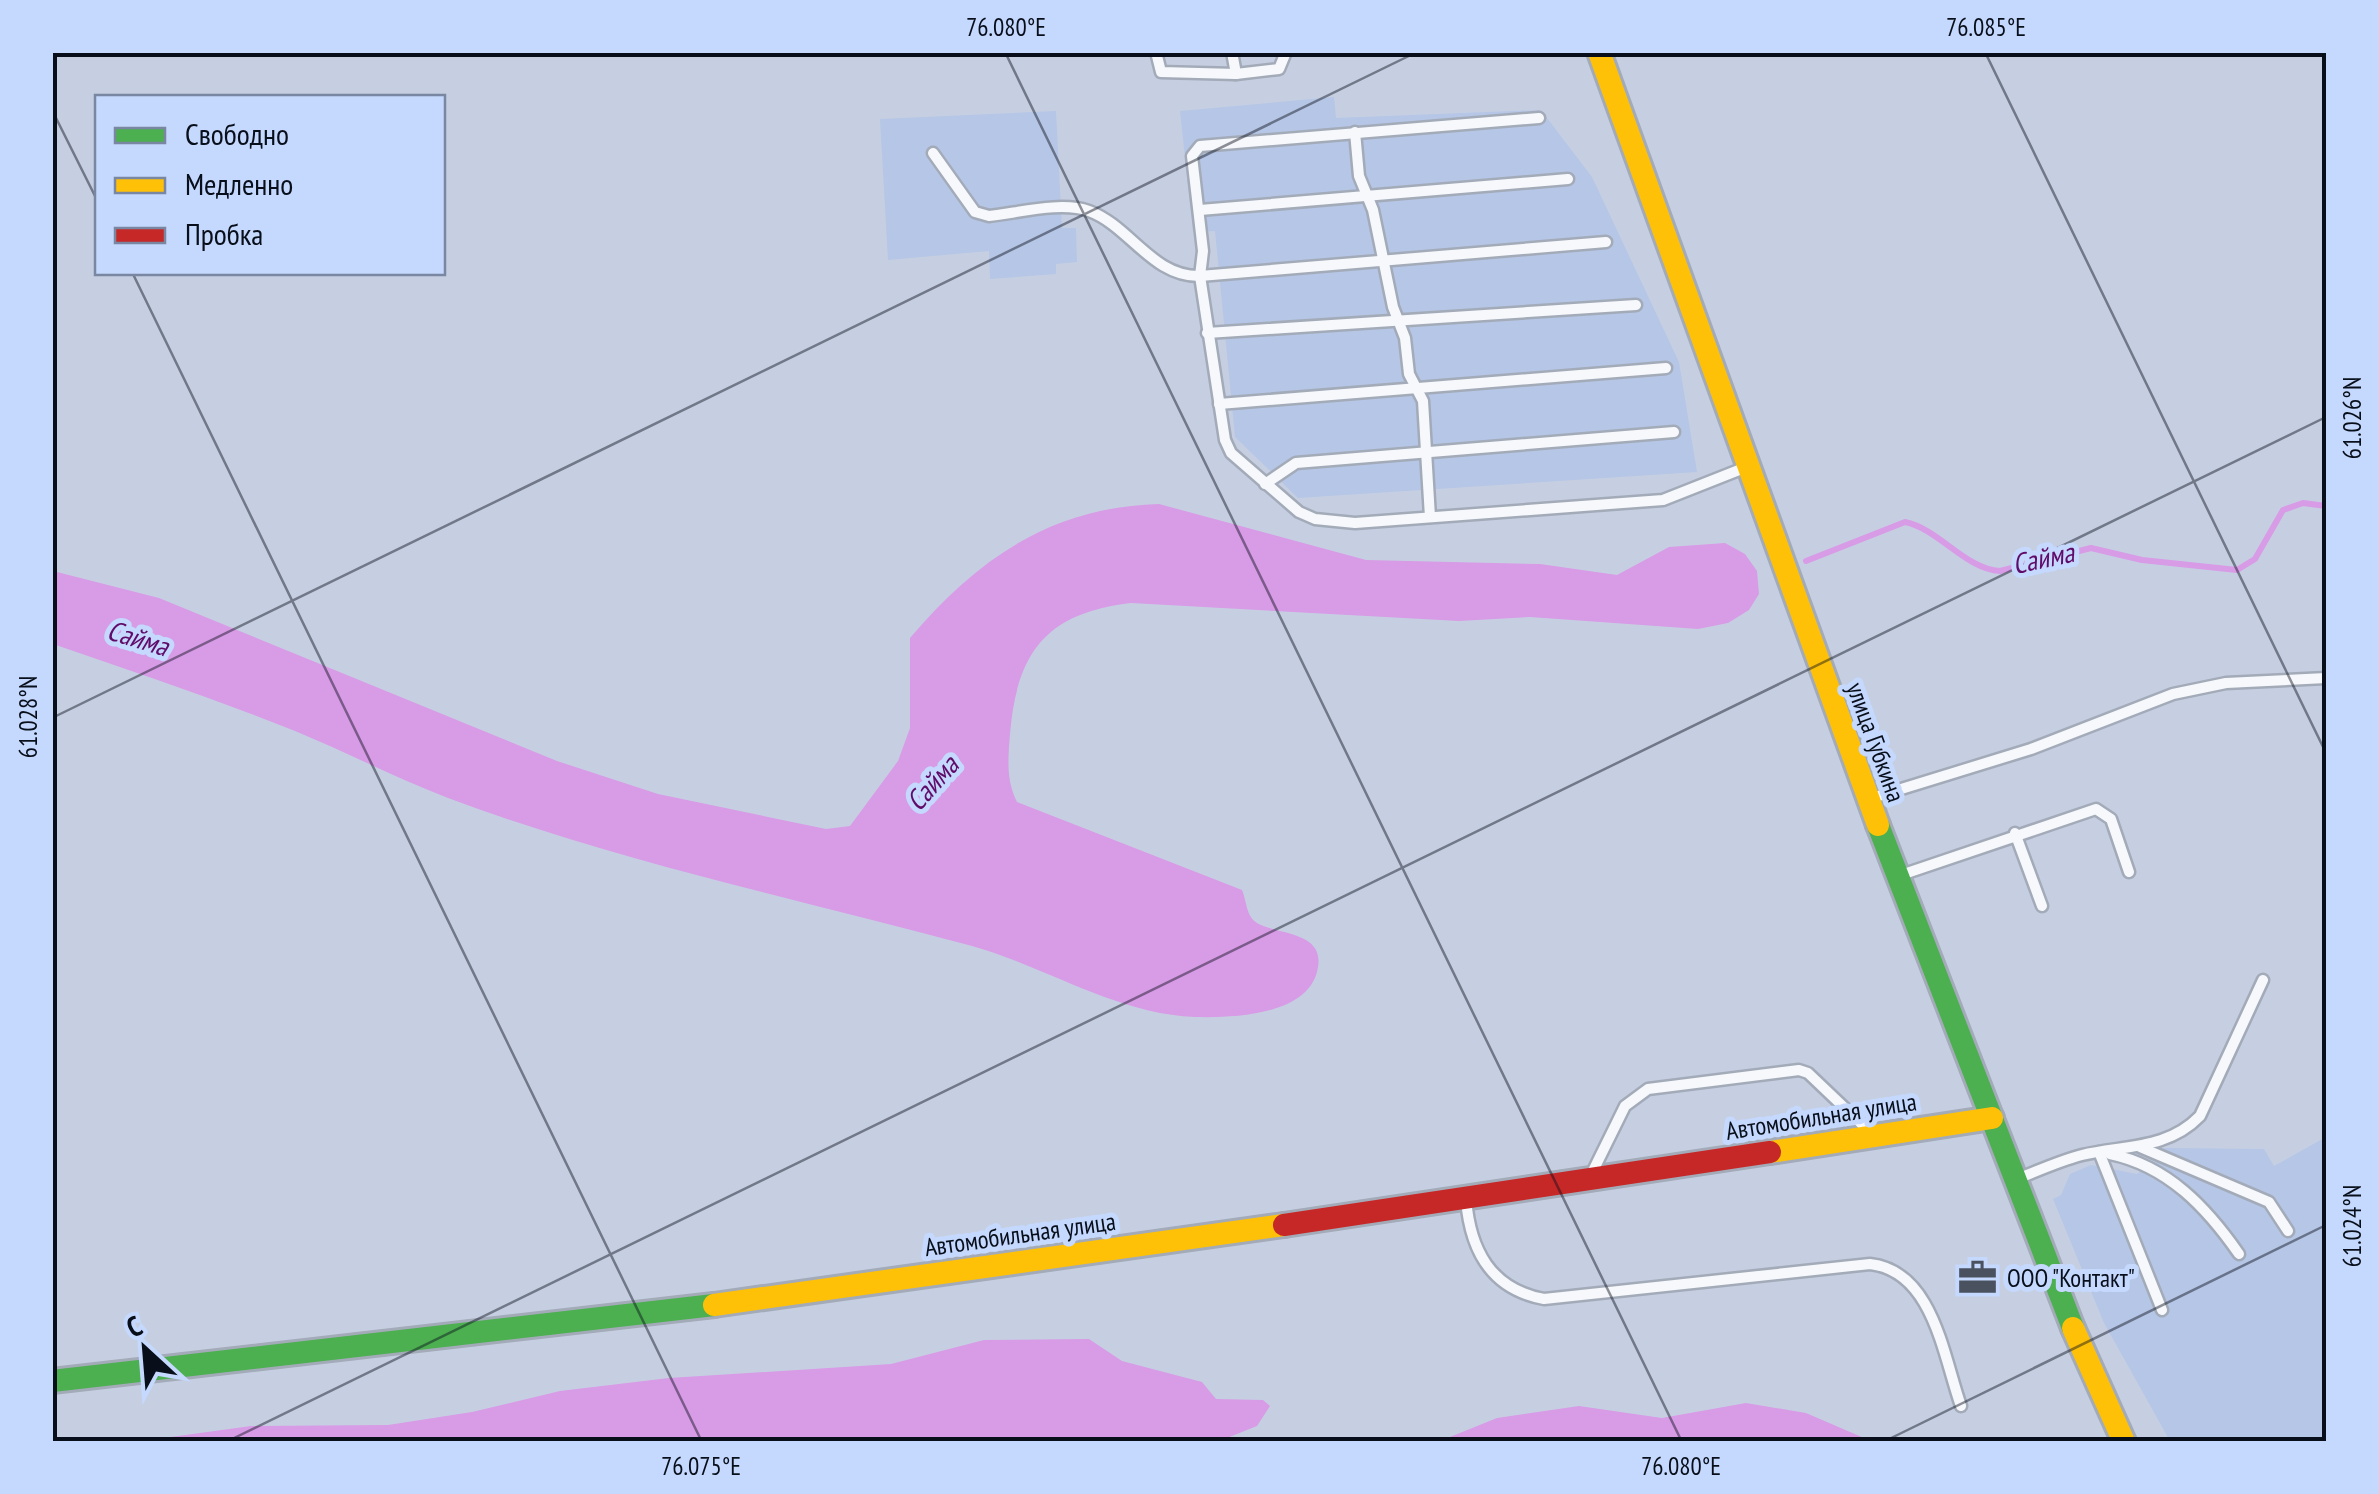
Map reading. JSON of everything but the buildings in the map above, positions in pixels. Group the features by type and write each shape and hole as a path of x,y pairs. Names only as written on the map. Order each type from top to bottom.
{"street":[{"name":"улица Губкина","path":"1599,52 1868,800 2080,1350 2124,1442"},
{"name":"Автомобильная улица","path":"52,1382 208,1367 772,1297 1992,1118"}],"lane":[{"path":"1156,52 1161,72 1171,76 1271,72 1279,68 1286,52"},
{"path":"1232,52 1236,74"},
{"path":"1539,118 1200,146 1192,156 1200,210 1200,276 1219,404 1231,453 1299,512 1355,523 1663,500 1746,467"},
{"path":"1355,132 1359,176 1416,388 1423,401 1430,517"},
{"path":"934,153 976,212 988,216 1085,210 1100,216 1173,272 1200,276 1606,242"},
{"path":"1200,210 1568,179"},
{"path":"1207,333 1636,305"},
{"path":"1219,404 1666,368"},
{"path":"1265,484 1296,463 1674,432"},
{"path":"1868,800 2031,749 2198,687 2326,678"},
{"path":"1897,876 2014,833 2096,809 2111,819 2129,872"},
{"path":"2014,833 2042,906"},
{"path":"2014,1180 2099,1152 2139,1147 2168,1138 2200,1116 2263,980"},
{"path":"1590,1179 1625,1106 1648,1089 1799,1070 1808,1073 1874,1136"},
{"path":"2139,1147 2269,1202 2288,1231"},
{"path":"2099,1152 2145,1166 2194,1197 2239,1254"},
{"path":"2099,1152 2162,1310"},
{"path":"1466,1198 1471,1240 1485,1266 1514,1290 1544,1299 1870,1264 1901,1272 1922,1297 1961,1406"}],"shaded area":[{"path":"1334,97 1336,118 1541,110 1592,177 1679,362 1697,472 1298,498 1235,437 1215,231 1193,232 1180,111"},
{"path":"1056,111 1062,228 1076,228 1077,262 1056,264 1056,274 990,279 989,251 888,260 880,119"},
{"path":"2326,1137 2326,1441 2170,1441 2104,1323 2053,1199 2061,1195 2070,1174 2091,1165 2137,1174 2158,1160 2163,1148 2264,1149 2274,1166"}],"water":[{"path":"1159,504 1366,560 1540,564 1617,575 1669,547 1725,543 1745,554 1757,571 1759,594 1749,610 1728,623 1698,629 1530,617 1459,621 1131,603 1102,608 1058,627 1029,659 1014,705 1009,769 1017,802 1242,890 1253,920 1307,940 1318,955 1312,983 1286,1005 1248,1015 1211,1017 1137,1008 972,946 642,860 512,821 429,790 265,719 53,644 53,571 159,598 557,761 658,794 826,829 850,826 898,761 910,728 910,638 936,610 990,562 1050,527 1120,507"},
{"path":"1089,1339 1122,1361 1202,1382 1216,1399 1263,1400 1270,1406 1257,1426 1217,1442 53,1441 149,1440 251,1426 388,1425 472,1412 560,1391 669,1378 891,1364 984,1340"},
{"path":"1746,1403 1806,1413 1871,1441 1440,1441 1497,1418 1579,1406 1662,1418"}],"waterway":[{"name":"Сайма","path":"1806,561 1905,522 1929,532 1975,563 2000,571 2091,548 2142,560 2237,570 2255,559 2283,510 2303,503 2326,506"}],"traffic: fast":[{"path":"1878,825 2073,1328"},
{"path":"52,1381 714,1305"}],"traffic: slow":[{"path":"1599,52 1878,825"},
{"path":"1770,1152 1992,1118"},
{"path":"714,1305 1284,1225"},
{"path":"2073,1328 2124,1442"}],"traffic: jam":[{"path":"1284,1225 1770,1152"}],"place":[{"name":"ООО \"Контакт\"","path":"1977,1278"}]}
